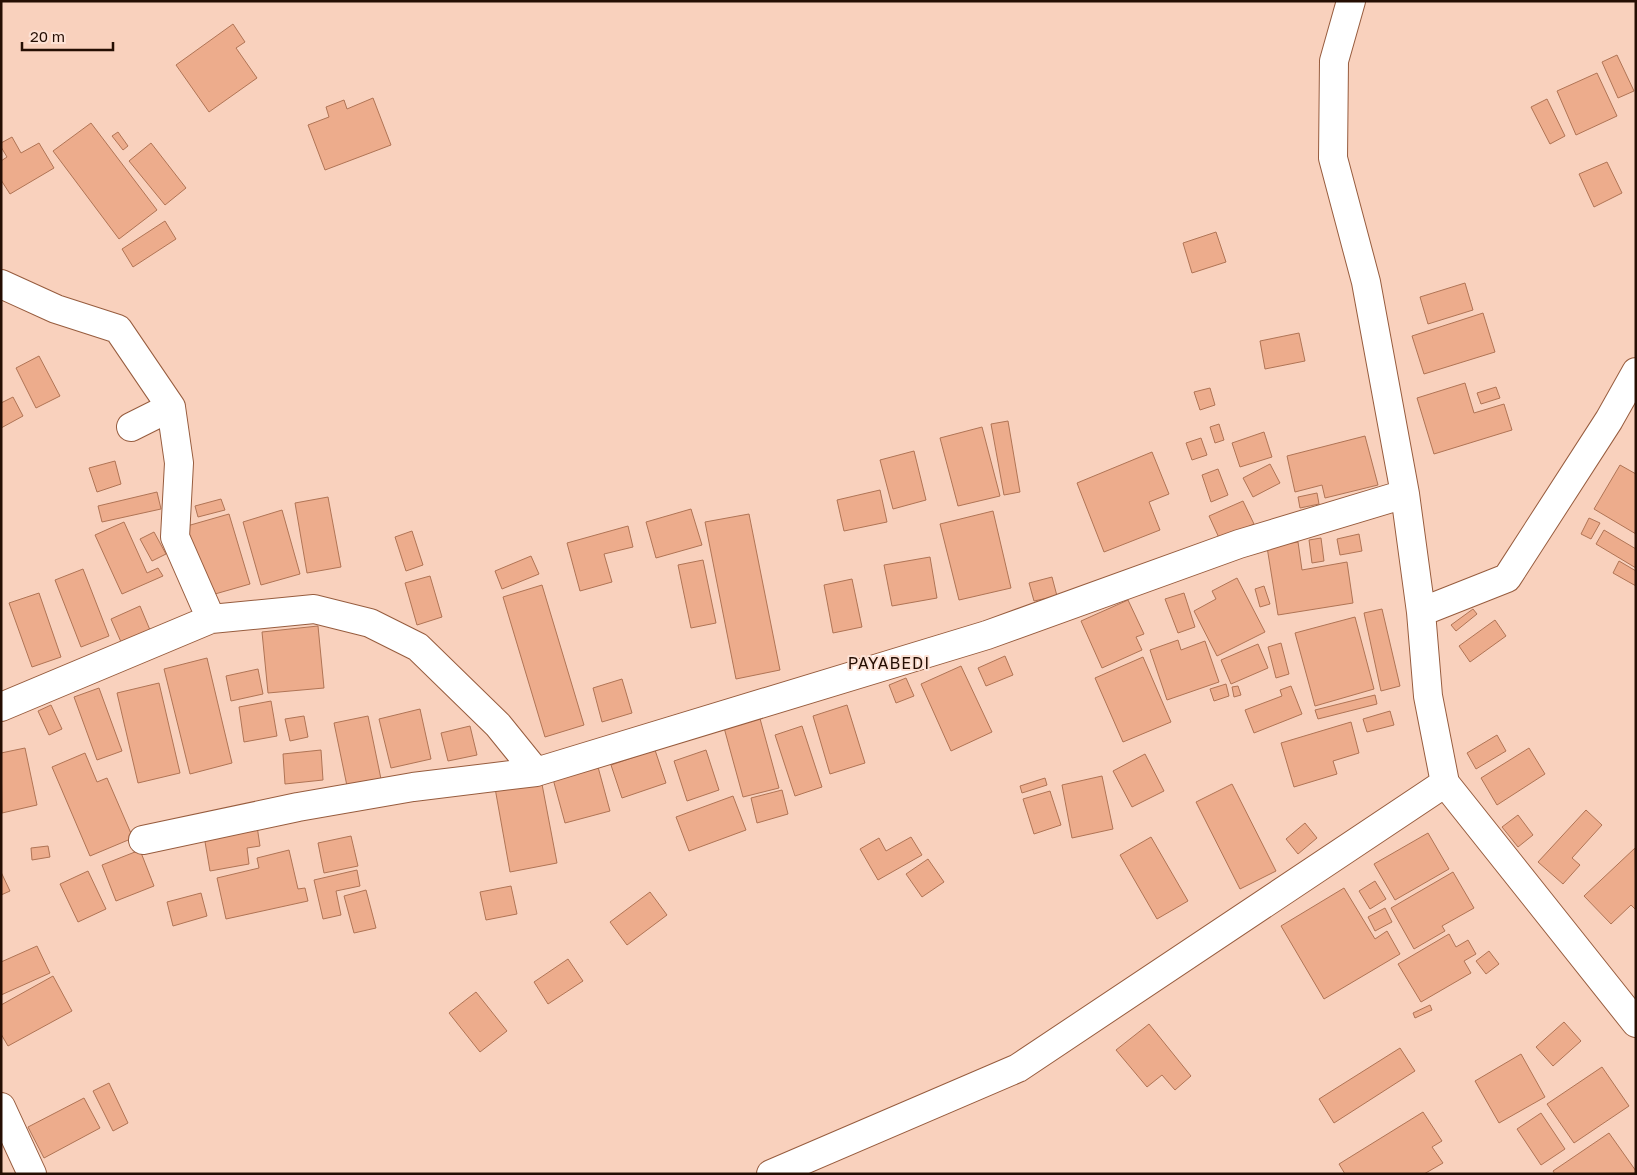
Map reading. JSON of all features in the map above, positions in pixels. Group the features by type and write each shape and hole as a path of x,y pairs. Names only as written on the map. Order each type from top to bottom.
{"street":[{"path":"1351,1 1334,61 1332,158 1366,282 1406,494 1421,612 1428,696 1445,783 1636,1023"},
{"path":"1,284 56,309 118,329 171,406 179,462 174,537 211,619"},
{"path":"1421,612 1506,578 1609,420 1636,372"},
{"path":"131,427 171,406"},
{"path":"143,840 308,805 413,787 536,772 987,635 1239,544 1406,494"},
{"path":"1,706 211,619 314,609 370,623 418,647 498,725 536,772"},
{"path":"771,1174 1018,1068 1445,783"},
{"path":"1,1107 32,1174"}],"building":[{"path":"233,24 245,42 236,48 257,78 209,112 176,65"},
{"path":"1617,55 1634,91 1618,98 1602,62"},
{"path":"1597,73 1617,116 1576,135 1557,91"},
{"path":"373,98 391,145 325,170 308,125 329,117 326,107 344,100 347,109"},
{"path":"1547,99 1565,136 1550,144 1531,107"},
{"path":"91,123 157,210 119,239 53,151"},
{"path":"118,132 128,146 123,150 112,136"},
{"path":"12,137 21,153 39,143 54,168 10,194 1,180 1,161 7,157 1,147 1,143"},
{"path":"151,143 186,188 165,205 129,161"},
{"path":"1607,162 1622,193 1594,207 1579,174"},
{"path":"165,221 176,239 133,267 122,249"},
{"path":"1216,232 1226,262 1192,273 1183,243"},
{"path":"1465,283 1473,310 1428,324 1420,297"},
{"path":"1483,313 1495,352 1424,374 1412,336"},
{"path":"1299,333 1305,361 1265,369 1260,341"},
{"path":"39,356 60,396 36,408 16,368"},
{"path":"1465,383 1474,413 1504,404 1512,430 1434,454 1417,398"},
{"path":"1496,387 1500,398 1481,404 1477,393"},
{"path":"1210,388 1215,405 1200,410 1194,392"},
{"path":"13,397 23,416 1,428 1,403"},
{"path":"1008,421 1020,492 1004,495 991,424"},
{"path":"1219,424 1224,440 1215,443 1210,427"},
{"path":"982,427 1000,496 958,506 940,438"},
{"path":"1264,432 1272,457 1240,467 1232,443"},
{"path":"1365,436 1378,485 1325,498 1322,485 1295,492 1287,456"},
{"path":"1201,438 1207,455 1192,460 1186,443"},
{"path":"914,451 926,500 893,509 880,460"},
{"path":"1152,452 1169,494 1149,502 1160,530 1104,552 1077,483"},
{"path":"115,461 121,484 97,492 89,468"},
{"path":"1270,464 1280,483 1253,497 1243,478"},
{"path":"1620,465 1636,474 1636,534 1594,509"},
{"path":"1218,469 1228,495 1211,502 1202,475"},
{"path":"880,490 887,522 844,531 837,500"},
{"path":"157,492 161,509 102,522 98,506"},
{"path":"1317,493 1319,504 1300,508 1298,497"},
{"path":"328,497 341,567 307,573 295,503"},
{"path":"221,499 225,510 198,517 195,506"},
{"path":"1243,501 1254,524 1220,540 1209,516"},
{"path":"691,509 702,545 656,558 646,522"},
{"path":"282,510 300,574 261,585 243,522"},
{"path":"993,511 1011,588 959,600 940,524"},
{"path":"229,514 250,584 208,596 187,526"},
{"path":"749,514 780,670 736,679 705,522"},
{"path":"1589,518 1600,523 1591,539 1581,534"},
{"path":"124,522 147,573 158,568 163,576 122,594 95,535"},
{"path":"628,526 633,547 604,554 612,582 580,591 567,543"},
{"path":"1604,530 1636,549 1636,568 1596,544"},
{"path":"412,531 423,565 406,571 395,537"},
{"path":"154,532 166,554 152,561 140,539"},
{"path":"1359,534 1362,551 1340,555 1337,539"},
{"path":"1321,538 1324,561 1312,563 1309,540"},
{"path":"1298,542 1302,570 1347,562 1353,603 1278,615 1267,547"},
{"path":"531,556 539,574 502,589 495,571"},
{"path":"930,557 937,598 892,606 884,565"},
{"path":"703,560 716,623 691,628 678,565"},
{"path":"1619,561 1636,571 1636,586 1613,573"},
{"path":"83,569 109,636 81,647 55,580"},
{"path":"430,576 442,617 417,625 405,583"},
{"path":"1052,577 1057,596 1034,601 1029,583"},
{"path":"1237,578 1265,632 1217,656 1194,611 1216,599 1212,591"},
{"path":"852,579 862,627 833,633 824,585"},
{"path":"542,585 584,725 545,737 503,597"},
{"path":"1264,586 1270,604 1260,607 1255,589"},
{"path":"39,593 61,657 32,667 9,603"},
{"path":"1184,593 1195,627 1178,633 1165,599"},
{"path":"1128,600 1144,634 1136,637 1142,650 1102,668 1081,621"},
{"path":"140,606 150,630 121,642 111,619"},
{"path":"1382,609 1400,686 1381,691 1364,613"},
{"path":"1473,609 1477,614 1456,631 1451,625"},
{"path":"1355,617 1374,689 1315,706 1295,633"},
{"path":"1495,620 1506,636 1470,662 1459,646"},
{"path":"318,626 324,688 268,693 262,632"},
{"path":"1178,640 1181,650 1205,641 1219,682 1167,700 1150,650"},
{"path":"1281,643 1289,674 1276,678 1268,647"},
{"path":"1258,644 1268,668 1231,684 1221,660"},
{"path":"1005,656 1013,675 986,686 978,668"},
{"path":"1143,657 1171,722 1123,742 1095,678"},
{"path":"207,658 232,763 190,774 164,669"},
{"path":"961,666 992,732 951,751 921,684"},
{"path":"258,669 263,694 231,701 226,676"},
{"path":"906,678 914,696 896,703 889,685"},
{"path":"622,679 632,713 602,722 593,688"},
{"path":"159,683 180,773 138,783 117,693"},
{"path":"1226,684 1229,696 1214,701 1210,689"},
{"path":"1238,686 1241,695 1234,697 1232,687"},
{"path":"1291,686 1302,714 1254,733 1245,710 1282,696 1280,690"},
{"path":"99,688 122,751 97,760 74,697"},
{"path":"1375,695 1377,704 1318,719 1315,710"},
{"path":"271,701 277,736 244,742 239,707"},
{"path":"51,705 62,729 49,735 38,711"},
{"path":"847,705 865,763 830,774 813,716"},
{"path":"420,709 431,759 391,768 379,719"},
{"path":"1390,711 1394,725 1367,732 1363,719"},
{"path":"759,715 779,788 743,797 723,724"},
{"path":"304,716 308,737 290,741 285,719"},
{"path":"368,716 381,779 347,786 334,723"},
{"path":"1351,722 1359,753 1333,761 1337,774 1294,787 1281,743"},
{"path":"470,726 477,755 448,761 441,733"},
{"path":"802,726 822,787 795,796 775,735"},
{"path":"1497,735 1506,751 1476,769 1467,753"},
{"path":"25,748 37,805 2,813 1,753"},
{"path":"1529,748 1545,774 1497,805 1481,778"},
{"path":"321,750 323,780 285,784 283,754"},
{"path":"655,750 666,783 622,798 611,765"},
{"path":"706,750 719,790 687,801 674,761"},
{"path":"85,753 97,782 107,778 133,838 90,856 52,767"},
{"path":"1145,754 1164,791 1132,807 1113,771"},
{"path":"598,767 610,811 565,823 553,779"},
{"path":"1102,776 1113,829 1072,838 1062,785"},
{"path":"1045,778 1047,785 1022,793 1020,786"},
{"path":"541,779 557,863 510,872 495,788"},
{"path":"1232,784 1276,871 1240,889 1196,802"},
{"path":"782,790 788,814 757,823 751,798"},
{"path":"1050,791 1061,825 1034,834 1023,799"},
{"path":"733,796 746,830 689,851 676,817"},
{"path":"1586,810 1602,825 1572,858 1580,865 1563,884 1538,862"},
{"path":"1518,815 1533,835 1518,847 1502,827"},
{"path":"1305,823 1317,838 1298,854 1286,839"},
{"path":"257,826 260,846 247,848 249,864 210,871 204,836"},
{"path":"1428,833 1449,869 1395,900 1374,864"},
{"path":"351,836 358,866 324,873 318,843"},
{"path":"911,837 922,855 878,880 860,849 879,838 886,851"},
{"path":"1151,837 1188,901 1157,919 1120,855"},
{"path":"48,846 50,857 32,860 31,848"},
{"path":"1635,848 1636,910 1631,905 1611,924 1584,896"},
{"path":"140,850 154,886 116,901 102,865"},
{"path":"289,850 298,889 305,888 308,901 226,919 217,878 259,868 257,858"},
{"path":"928,859 944,882 922,897 906,874"},
{"path":"357,870 360,886 336,891 341,915 323,919 314,880"},
{"path":"88,871 106,909 78,922 60,884"},
{"path":"1,872 10,891 1,895"},
{"path":"1453,872 1474,908 1442,926 1445,931 1414,949 1391,908"},
{"path":"1375,881 1386,899 1370,909 1359,891"},
{"path":"511,886 517,914 486,920 480,892"},
{"path":"1344,888 1375,939 1387,931 1400,954 1324,999 1281,926"},
{"path":"366,890 376,928 354,933 344,896"},
{"path":"650,892 667,915 627,945 610,922"},
{"path":"201,893 207,916 173,926 167,902"},
{"path":"1385,908 1392,922 1375,931 1368,917"},
{"path":"1449,934 1456,947 1468,940 1476,954 1464,961 1471,973 1421,1002 1398,964"},
{"path":"37,946 50,973 1,995 1,962"},
{"path":"1489,951 1499,964 1486,974 1476,961"},
{"path":"568,959 583,981 548,1004 534,982"},
{"path":"53,976 72,1011 8,1046 1,1034 1,1005"},
{"path":"476,992 507,1031 480,1052 449,1013"},
{"path":"1430,1005 1432,1010 1415,1018 1413,1013"},
{"path":"1564,1022 1581,1041 1553,1066 1536,1047"},
{"path":"1149,1024 1191,1076 1175,1090 1162,1075 1147,1087 1116,1050"},
{"path":"1400,1048 1415,1071 1334,1123 1319,1099"},
{"path":"1521,1054 1545,1097 1499,1123 1475,1081"},
{"path":"1602,1067 1629,1106 1574,1143 1547,1104"},
{"path":"109,1083 128,1123 113,1131 93,1091"},
{"path":"84,1098 100,1128 44,1158 28,1127"},
{"path":"1423,1112 1442,1141 1432,1147 1443,1163 1424,1174 1345,1174 1339,1164"},
{"path":"1541,1113 1565,1149 1541,1165 1517,1129"},
{"path":"1609,1133 1636,1173 1555,1174 1553,1171"}],"district":[{"name":"PAYABEDI","path":"889,663"}]}
